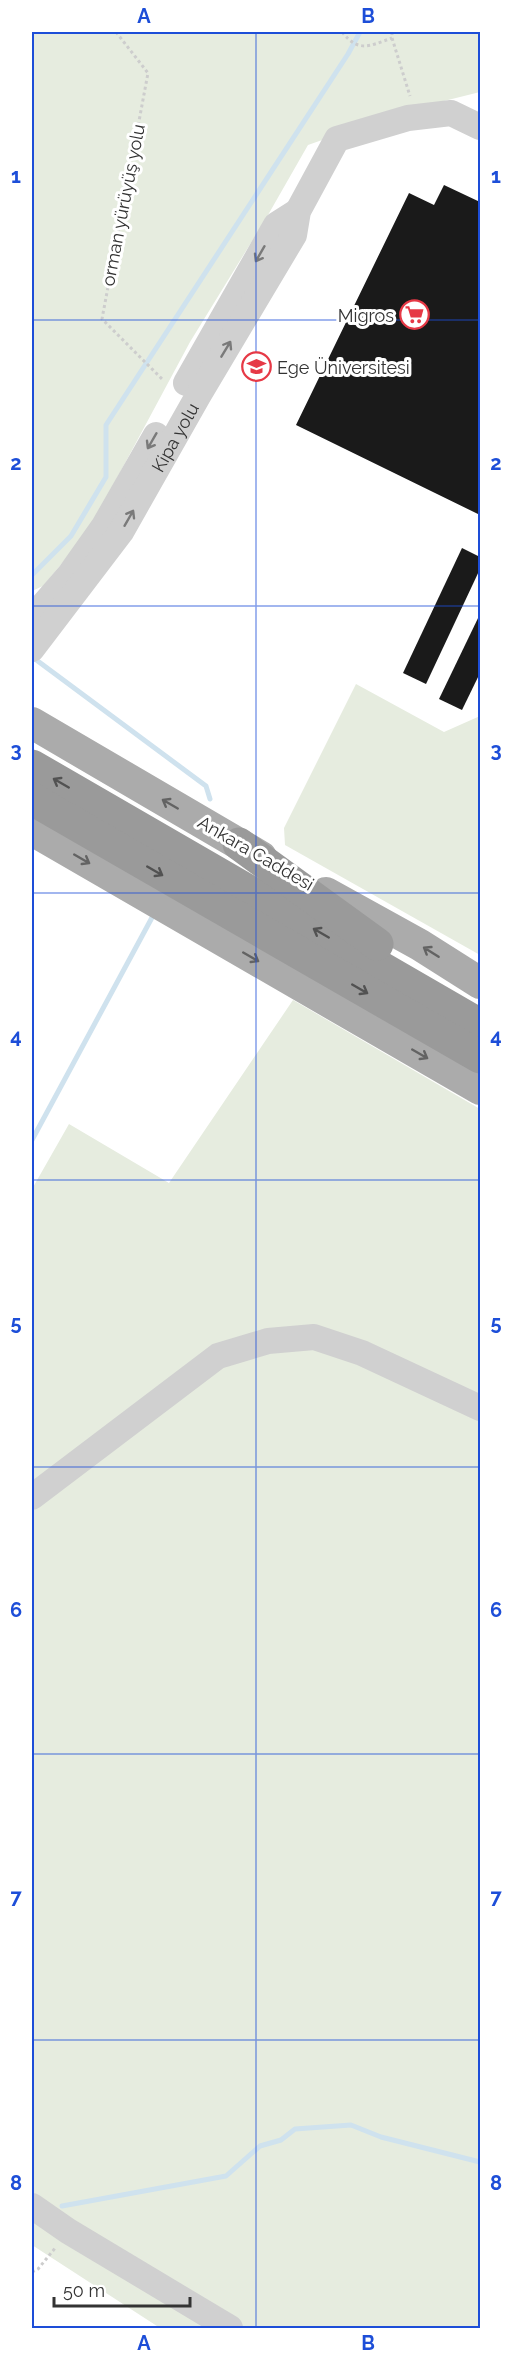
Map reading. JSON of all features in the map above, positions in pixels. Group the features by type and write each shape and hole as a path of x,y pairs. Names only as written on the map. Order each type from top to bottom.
{"highway":[{"name":"Ankara Caddesi","path":"32,766 480,1025"},
{"path":"32,799 480,1057"},
{"path":"239,844 480,1018"}],"main road":[{"name":"Ankara Caddesi","path":"32,723 239,844 420,945 480,983"},
{"path":"32,830 480,1089"}],"lane":[{"name":"Kipa yolu","path":"32,649 122,532 198,396 294,235 298,212 338,139 417,117 452,113 480,127"},
{"name":"Kipa yolu","path":"32,617 70,574 104,526 276,225 298,212"},
{"path":"32,1497 218,1356 268,1341 314,1338 362,1353 480,1408"},
{"path":"32,2206 68,2231 230,2328"}],"path":[{"name":"orman yürüyüş yolu","path":"116,32 148,73 102,319 152,369"},
{"path":"342,32 357,46 368,46 392,38"},
{"path":"392,32 417,117"},
{"path":"32,2272 38,2269 68,2231"}],"shaded area":[{"path":"32,32 480,32 480,92 404,111 308,145 190,342 88,532 43,586 32,591"},
{"path":"356,684 444,732 480,716 480,955 285,845 284,828"},
{"path":"293,1000 480,1109 480,2328 160,2328 32,2245 32,1189 69,1124 169,1183"}],"building":[{"name":"Migros","path":"444,185 480,202 480,515 296,425 409,193 434,205"},
{"path":"462,548 480,557 480,569 426,684 403,673"},
{"path":"480,614 480,673 462,710 439,699"}],"waterway":[{"path":"32,575 71,536 106,477 106,425 348,54 360,32"},
{"path":"35,659 206,786 210,799"},
{"path":"32,1140 155,912"},
{"path":"62,2206 226,2176 260,2146 281,2140 295,2129 351,2125 381,2137 480,2162"}],"place":[{"name":"Migros","path":"415,315"},
{"name":"Ege Üniversitesi","path":"256,367"}]}
